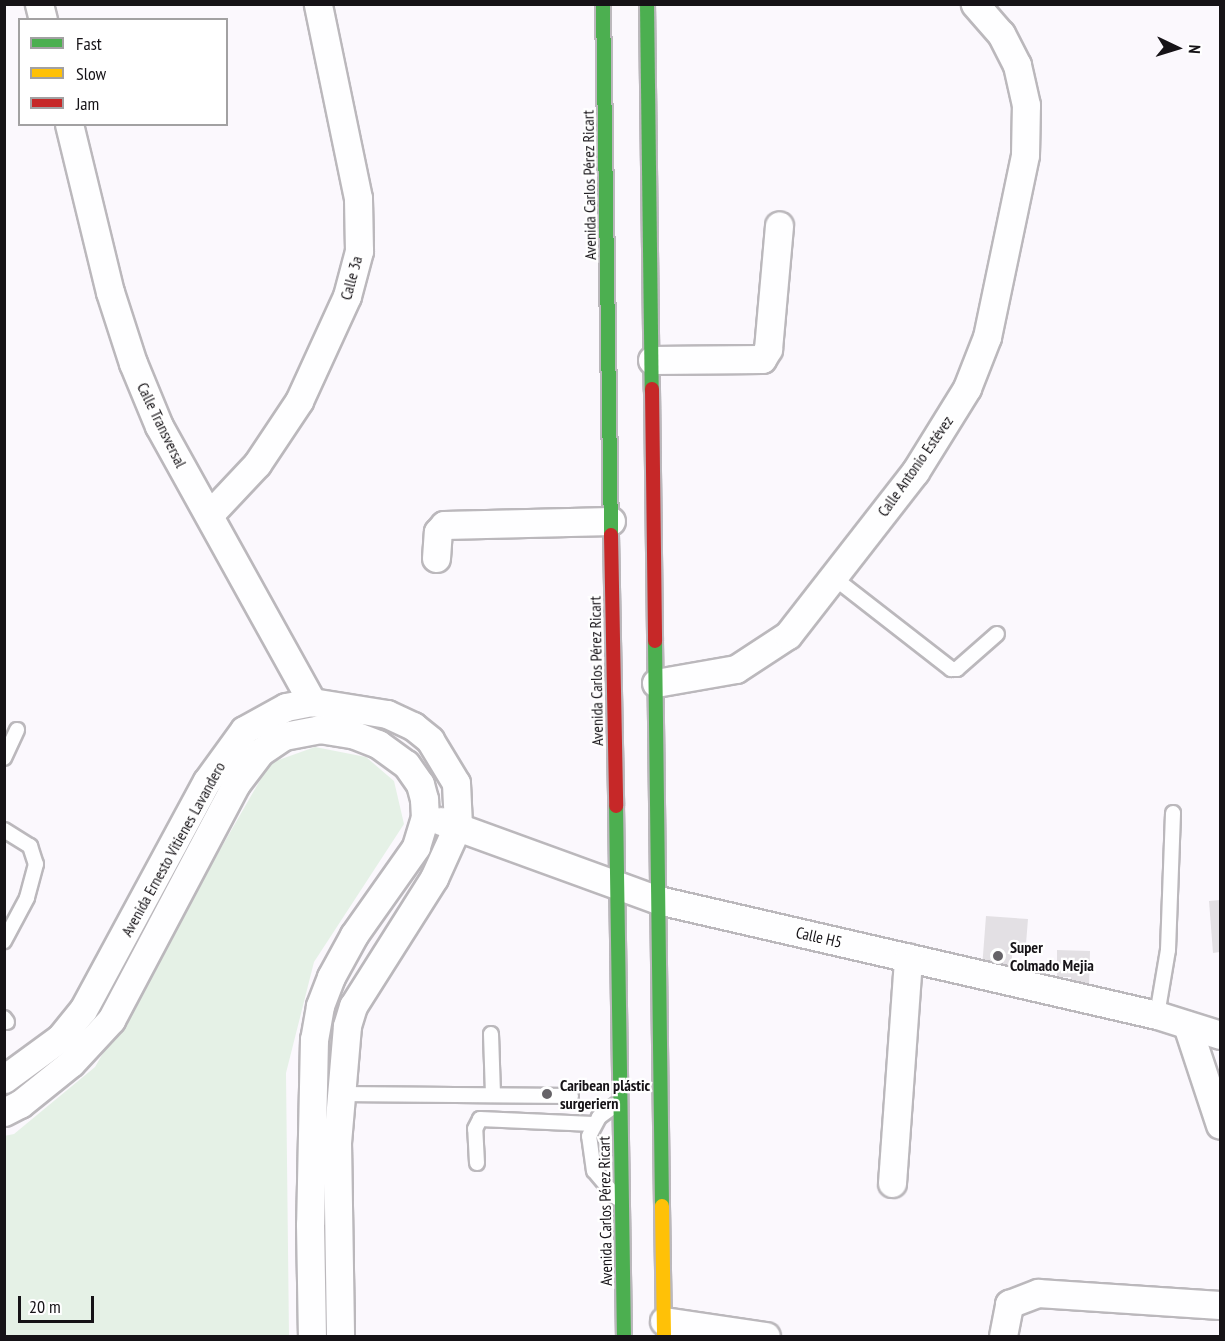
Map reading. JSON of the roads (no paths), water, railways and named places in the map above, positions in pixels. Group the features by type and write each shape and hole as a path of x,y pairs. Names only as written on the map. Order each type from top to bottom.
{"main road":[{"name":"Avenida Carlos Pérez Ricart","path":"603,4 615,882 624,1336"},
{"path":"647,4 664,1329"}],"street":[{"name":"Calle 3a","path":"210,514 257,464 299,401 343,306 358,251 358,198 318,4"},
{"name":"Calle Antonio Estévez","path":"656,683 736,669 762,655 788,635 944,430 967,388 987,337 1024,155 1026,105 1017,65 1001,34 975,4"},
{"name":"Calle Transversal","path":"69,126 110,292 133,363 159,426 210,514 312,702"},
{"path":"652,360 762,359 768,349 779,225"},
{"path":"436,558 438,532 444,525 611,521"},
{"name":"Avenida Ernesto Vitienes Lavandero","path":"4,1079 60,1038 83,1010 207,781 244,730 286,707 312,702 387,714 413,726 430,740 456,783 458,825 434,878 353,1006 339,1094 340,1336"},
{"name":"Avenida Ernesto Vitienes Lavandero","path":"4,1112 48,1083 92,1045 111,1020 236,784 260,752 284,736 319,729 352,734 378,744 406,764 420,784 425,817 416,847 354,935 320,1006 312,1095 312,1336"},
{"path":"244,730 260,752"},
{"name":"Calle H5","path":"425,817 458,825 658,900 1157,1015 1221,1035"},
{"path":"892,1183 908,958"},
{"path":"1187,1025 1221,1125"},
{"path":"1003,1336 1009,1304 1038,1293 1221,1305"},
{"path":"664,1329 766,1336"}],"lane":[{"path":"833,577 951,669 957,669 997,634"},
{"path":"4,758 17,730"},
{"path":"1157,1015 1168,950 1173,813"},
{"path":"4,830 30,846 36,864 27,898 4,941"},
{"path":"491,1034 493,1095"},
{"path":"339,1094 571,1096"},
{"path":"477,1163 475,1129 480,1119 592,1124 619,1103"},
{"path":"592,1124 589,1154 594,1171 621,1203"}],"place":[{"name":"Super Colmado Mejia","path":"998,956"},
{"name":"Caribean plástic surgeriern","path":"547,1094"}]}
